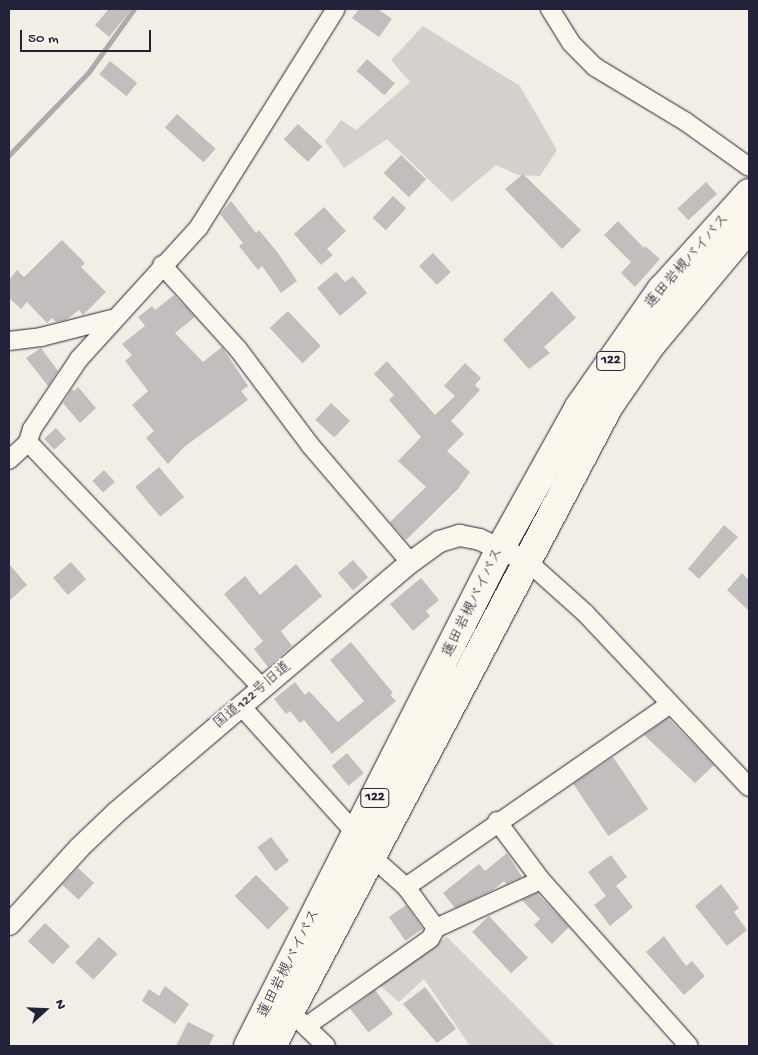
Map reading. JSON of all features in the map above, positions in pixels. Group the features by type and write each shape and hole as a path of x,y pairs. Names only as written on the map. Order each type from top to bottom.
{"highway":[{"name":"蓮田岩槻バイパス","path":"272,1046 298,1020 363,845 500,549 579,407 662,290 749,193"},
{"name":"蓮田岩槻バイパス","path":"248,1046 526,560 609,406 651,345 749,228"}],"street":[{"path":"9,460 28,442 32,429 78,359 112,319 199,227 336,9"},
{"path":"550,9 572,43 595,67 686,122 749,167"},
{"path":"162,265 238,349 310,445 410,562"},
{"path":"9,341 41,337 112,319"},
{"path":"28,442 262,688"},
{"name":"国道122号旧道","path":"9,924 79,847 410,562 439,541 459,534 479,539 526,560"},
{"path":"526,560 585,613 749,787"},
{"path":"406,887 497,821 670,704"},
{"path":"241,706 363,845 406,887 436,928"},
{"path":"497,821 541,880 689,1046"},
{"path":"326,1046 298,1020 430,939 436,928 541,880"}],"shaded area":[{"path":"423,26 520,86 557,150 540,176 518,175 496,165 452,202 387,139 344,168 325,141 341,120 356,130 410,82 391,60"},
{"path":"447,937 555,1046 470,1046 424,979 399,1002 378,984"}],"building":[{"path":"109,9 132,9 109,37 95,25"},
{"path":"359,9 378,9 392,19 379,37 352,18"},
{"path":"367,59 395,83 384,95 357,71"},
{"path":"110,61 137,83 127,96 99,74"},
{"path":"177,114 216,149 204,162 165,127"},
{"path":"298,124 322,147 308,162 284,139"},
{"path":"401,155 426,179 409,197 384,173"},
{"path":"523,174 581,230 562,249 505,189"},
{"path":"706,182 717,194 688,220 677,209"},
{"path":"393,196 406,208 386,230 373,218"},
{"path":"231,201 256,233 259,230 278,253 297,281 281,293 262,266 258,270 239,246 243,243 220,214"},
{"path":"324,207 346,231 327,249 333,255 321,265 294,234"},
{"path":"618,221 644,248 645,246 660,259 635,287 621,273 631,262 604,235"},
{"path":"62,240 85,263 81,267 106,292 83,315 79,310 66,320 56,322 52,318 47,323 27,302 21,309 9,298 9,280 17,270 24,277"},
{"path":"433,253 451,272 437,285 419,266"},
{"path":"336,272 345,282 353,276 367,293 340,316 317,288"},
{"path":"552,291 576,318 544,347 550,353 529,369 503,340"},
{"path":"174,295 195,317 175,333 203,362 222,347 248,386 241,391 248,400 184,447 168,464 146,438 154,431 132,405 148,391 125,361 132,355 122,344 145,326 138,317 152,306 155,310"},
{"path":"288,311 321,346 302,363 270,328"},
{"path":"41,348 58,371 48,386 26,358"},
{"path":"387,361 435,415 455,396 444,386 465,363 481,378 475,385 480,390 451,421 464,434 447,451 470,472 458,489 406,540 390,522 426,487 398,461 421,437 389,400 394,395 374,374"},
{"path":"78,387 96,408 80,423 63,403 72,389 74,391"},
{"path":"331,403 350,421 334,438 315,420"},
{"path":"56,428 66,439 54,450 44,439"},
{"path":"159,467 184,497 160,517 135,487"},
{"path":"104,470 115,482 103,493 92,481"},
{"path":"724,525 738,537 699,579 688,569"},
{"path":"353,560 368,577 353,590 338,573"},
{"path":"71,562 86,579 68,595 53,578"},
{"path":"9,564 27,585 9,601"},
{"path":"296,564 322,596 281,631 292,646 268,667 254,649 263,641 224,594 245,576 260,595"},
{"path":"742,573 749,580 749,611 727,590"},
{"path":"421,578 439,600 426,611 430,616 413,631 390,604"},
{"path":"351,642 393,693 390,695 396,701 332,754 304,720 300,723 290,711 286,714 274,699 295,682 305,695 309,691 338,722 364,701 330,660"},
{"path":"668,718 714,765 695,783 644,735"},
{"path":"347,753 364,773 348,786 332,766"},
{"path":"613,757 648,809 608,836 573,784"},
{"path":"271,837 289,861 275,871 257,847"},
{"path":"507,853 522,877 506,884 504,881 493,890 455,908 443,893 479,864 485,871"},
{"path":"611,855 627,877 616,886 633,907 610,926 594,905 606,896 588,872"},
{"path":"78,868 94,883 78,900 62,885"},
{"path":"256,875 289,908 268,929 235,896"},
{"path":"721,884 739,908 734,912 747,930 727,946 695,906"},
{"path":"537,893 569,927 552,944 534,925 540,919 522,900"},
{"path":"406,905 423,929 405,941 389,917"},
{"path":"489,916 528,958 511,973 472,932"},
{"path":"45,923 70,946 53,964 28,941"},
{"path":"664,936 686,966 692,961 705,976 684,995 646,952"},
{"path":"99,937 117,954 93,980 75,963"},
{"path":"165,986 189,1004 175,1024 142,1001 149,989 159,996"},
{"path":"425,987 456,1029 437,1043 403,1004"},
{"path":"375,990 393,1014 368,1033 350,1009"},
{"path":"188,1022 214,1035 209,1046 176,1046"}],"waterway":[{"path":"9,155 88,73 134,9"}]}
